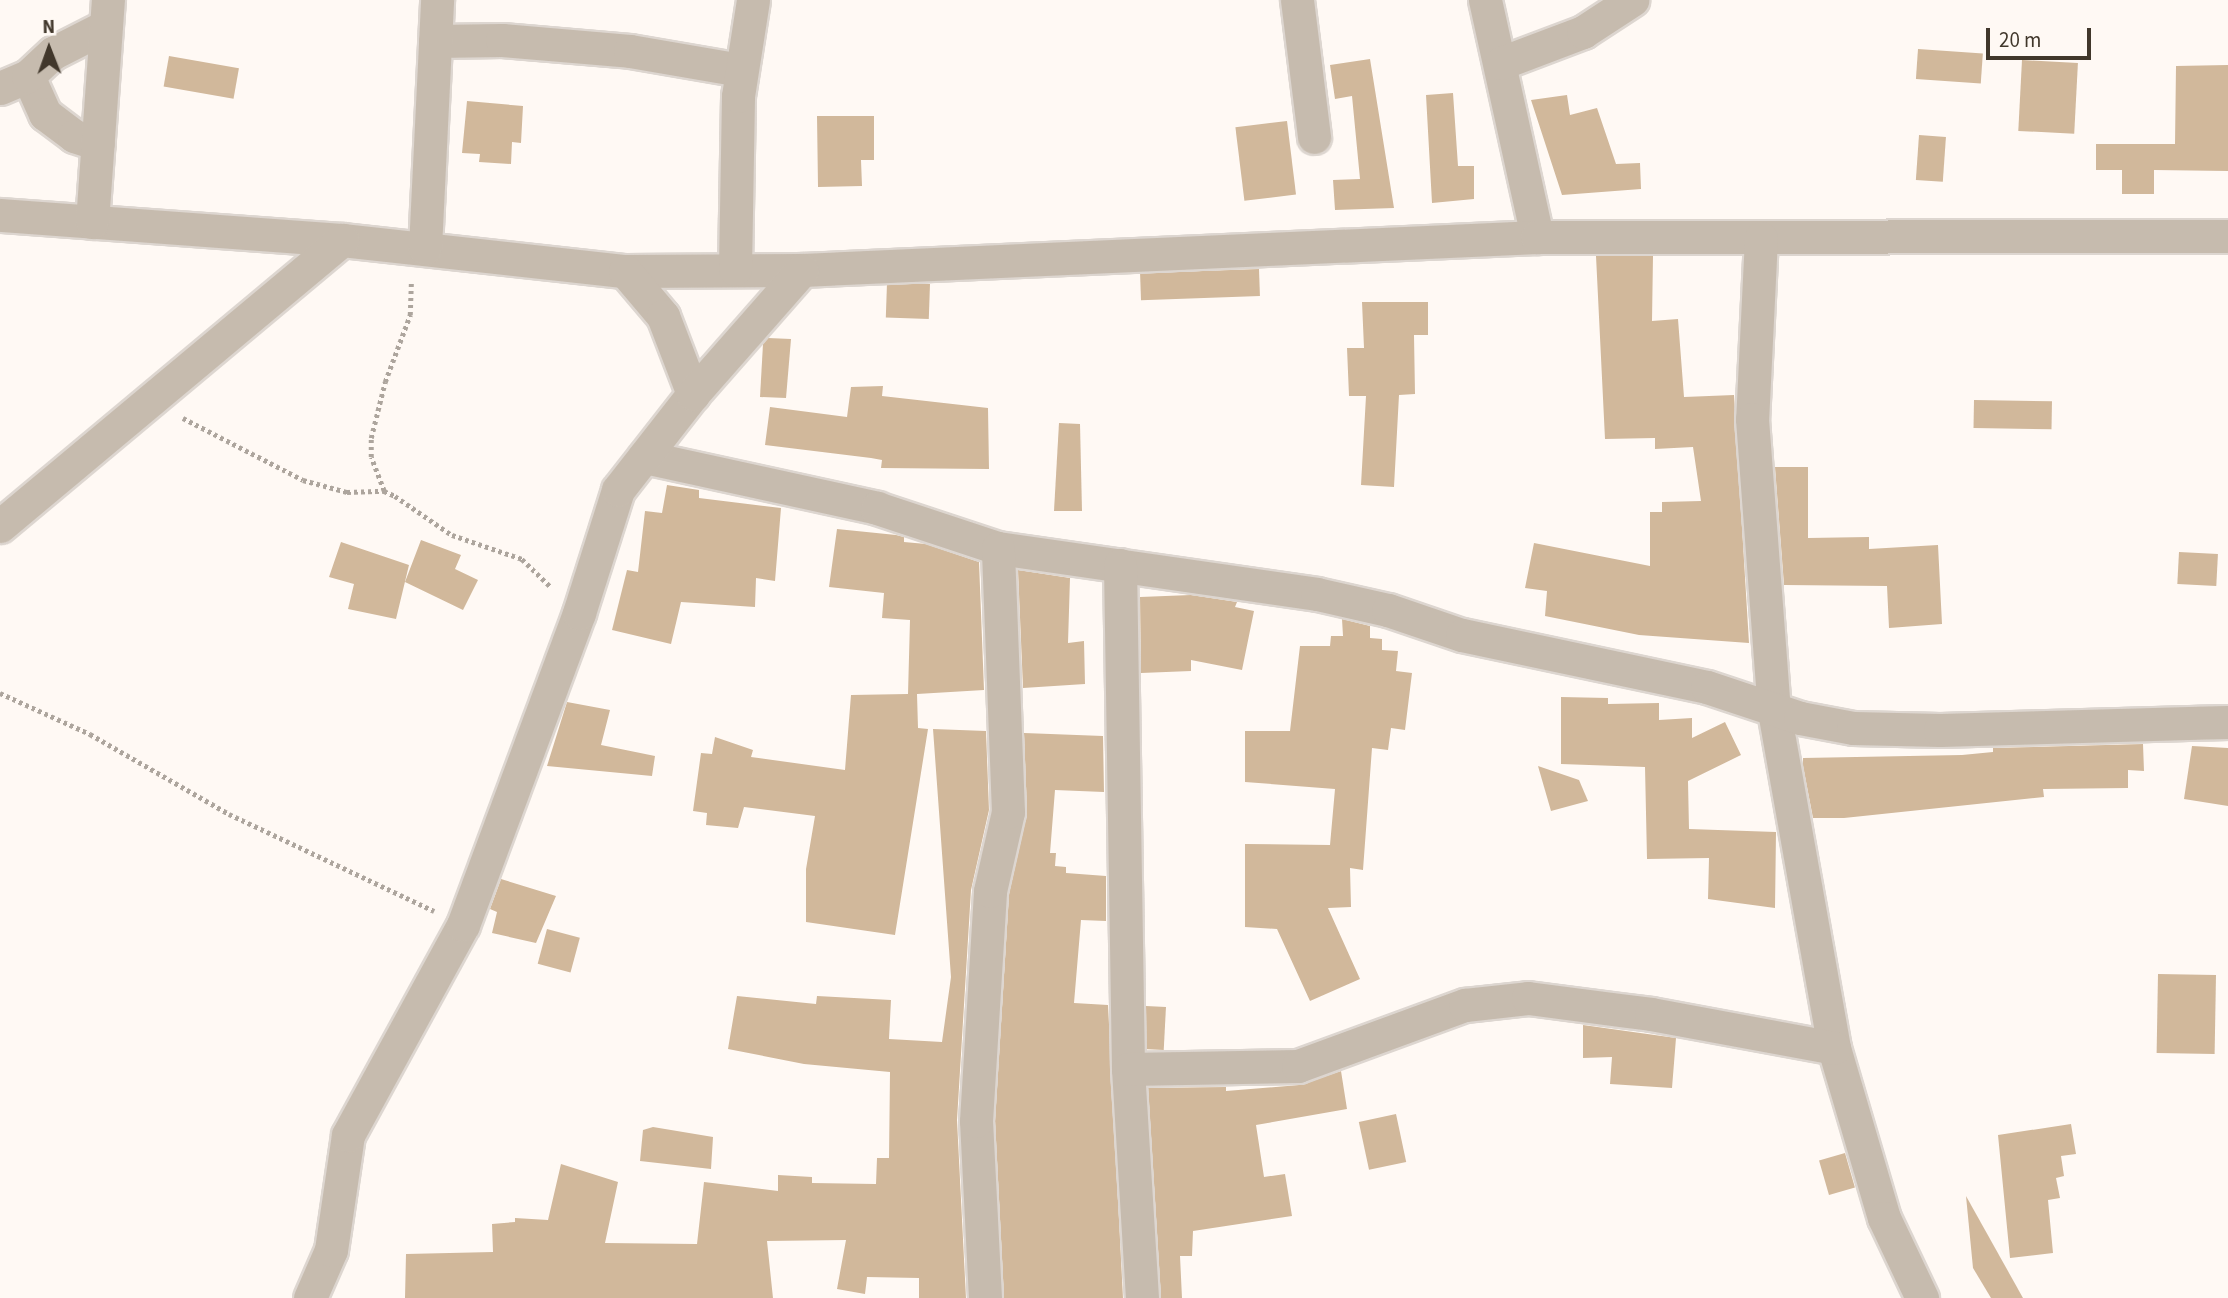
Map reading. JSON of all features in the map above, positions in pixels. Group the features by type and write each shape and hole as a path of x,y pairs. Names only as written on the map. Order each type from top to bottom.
{"street":[{"path":"419,247 437,0"},
{"path":"735,269 740,70 753,0"},
{"path":"1297,0 1314,136"},
{"path":"1485,0 1537,237"},
{"path":"1501,64 1583,32 1632,0"},
{"path":"98,144 74,135 45,114 35,99 14,82 107,13"},
{"path":"92,222 107,13"},
{"path":"435,41 502,40 630,51 740,70"},
{"path":"0,215 342,240 625,271 802,270 1537,237 2228,236"},
{"path":"1761,238 1752,419 1774,710 1834,1048 1884,1218 1922,1298"},
{"path":"0,526 150,396 342,240"},
{"path":"310,1298 331,1250 348,1135 463,925 575,621 618,490 693,394 802,270"},
{"path":"625,271 663,316 693,394"},
{"path":"644,457 877,508 998,548 1329,597 1537,654 1707,687 1774,710 1853,728 1940,730 2228,722"},
{"path":"985,1298 977,1108 990,891 1008,812 998,548"},
{"path":"1120,565 1128,1069 1143,1298"},
{"path":"1128,1069 1298,1066 1440,1013 1528,998 1651,1014 1834,1048"}],"path":[{"path":"383,491 371,457 371,438 384,382 410,315 419,247"},
{"path":"150,396 170,411 303,480 347,492 383,491 452,535 522,559 538,570 575,621"},
{"path":"0,693 90,734 229,814 463,925"}],"building":[{"path":"1918,49 1983,54 1981,83 1916,79"},
{"path":"169,56 239,68 234,99 164,87"},
{"path":"1370,59 1394,208 1335,210 1333,180 1360,179 1352,96 1335,99 1330,65"},
{"path":"2022,60 2078,63 2074,134 2018,131"},
{"path":"2228,65 2228,171 2154,170 2154,194 2122,194 2122,170 2096,170 2096,144 2175,144 2176,66"},
{"path":"1453,93 1458,166 1474,166 1474,199 1432,203 1426,95"},
{"path":"1567,95 1570,115 1597,108 1616,164 1640,163 1641,189 1562,195 1531,100"},
{"path":"467,101 523,106 521,143 512,142 511,164 479,162 480,154 462,153"},
{"path":"817,116 874,116 874,160 861,160 862,186 818,187"},
{"path":"1287,121 1296,194 1244,201 1235,127"},
{"path":"1919,135 1946,137 1943,182 1916,180"},
{"path":"1596,256 1653,256 1652,321 1678,319 1684,397 1734,395 1749,643 1639,635 1545,616 1547,591 1525,588 1534,543 1650,566 1650,512 1662,512 1662,502 1701,501 1693,447 1655,449 1655,438 1605,439"},
{"path":"1259,269 1260,296 1141,300 1140,273"},
{"path":"887,282 930,284 929,319 886,317"},
{"path":"1362,302 1428,302 1428,335 1414,335 1415,394 1399,395 1394,487 1361,485 1366,396 1349,396 1347,348 1364,348"},
{"path":"768,338 791,339 786,398 760,397 763,344"},
{"path":"883,386 882,396 988,408 989,469 881,468 882,460 765,445 770,407 847,417 851,387"},
{"path":"1974,400 2052,401 2051,429 1974,428"},
{"path":"1059,423 1080,424 1082,511 1054,511"},
{"path":"1775,467 1808,467 1808,538 1869,537 1869,549 1938,545 1942,624 1889,628 1887,586 1784,585"},
{"path":"667,485 699,490 699,498 781,508 775,581 756,578 755,607 681,602 671,644 612,630 627,570 638,572 645,511 662,513"},
{"path":"837,529 896,535 904,537 904,542 926,544 979,562 984,690 917,694 918,728 928,729 895,935 806,922 806,869 815,816 744,807 738,828 706,825 707,813 693,811 701,753 712,754 715,737 753,750 751,757 845,770 851,695 908,694 910,620 882,618 884,593 829,587"},
{"path":"421,540 461,555 455,569 478,580 463,610 405,582"},
{"path":"341,542 409,565 396,619 348,609 354,584 329,577"},
{"path":"2179,552 2218,554 2216,586 2177,584"},
{"path":"1018,570 1070,578 1068,643 1084,641 1085,684 1023,688"},
{"path":"1191,595 1237,602 1235,607 1254,611 1242,670 1191,660 1191,671 1141,673 1140,597"},
{"path":"1342,619 1370,626 1370,638 1382,639 1382,650 1398,651 1396,671 1412,673 1405,730 1391,728 1388,750 1372,748 1363,870 1350,868 1351,907 1328,908 1360,979 1310,1001 1277,929 1245,927 1245,844 1330,845 1335,789 1245,782 1245,731 1290,731 1300,646 1330,646 1331,636 1343,636"},
{"path":"1561,697 1608,698 1608,704 1659,703 1659,720 1692,718 1692,738 1725,722 1741,755 1688,781 1689,829 1776,832 1775,908 1708,899 1709,858 1647,859 1645,767 1561,764"},
{"path":"567,702 610,710 601,745 655,756 652,776 547,766"},
{"path":"933,729 986,731 989,810 971,890 957,1120 966,1298 919,1298 919,1278 867,1277 865,1294 837,1289 846,1240 767,1241 773,1298 405,1298 406,1254 493,1252 492,1224 515,1222 515,1218 548,1220 561,1164 618,1182 605,1243 697,1244 704,1182 778,1191 778,1175 812,1177 812,1183 876,1184 877,1158 889,1158 890,1072 804,1064 728,1049 737,996 816,1004 817,996 891,1000 889,1039 942,1042 951,977"},
{"path":"1024,733 1103,736 1104,792 1055,790 1050,853 1056,853 1055,866 1066,867 1066,873 1106,876 1106,921 1081,920 1074,1003 1108,1005 1123,1298 1004,1298 995,1121 1009,894 1027,812"},
{"path":"2143,744 2144,771 2128,770 2128,788 2043,789 2044,797 1844,818 1813,818 1803,766 1803,758 1962,755 1993,752 1993,748"},
{"path":"2192,746 2228,748 2228,806 2184,799"},
{"path":"1538,766 1579,780 1588,801 1551,811"},
{"path":"501,879 556,896 536,943 492,933 497,912 490,909"},
{"path":"547,929 580,938 571,973 538,964"},
{"path":"2158,974 2216,975 2215,1054 2157,1053"},
{"path":"1146,1006 1166,1007 1164,1050 1144,1049"},
{"path":"1583,1025 1676,1038 1672,1088 1610,1084 1612,1057 1583,1058"},
{"path":"1341,1071 1347,1109 1256,1125 1264,1177 1285,1174 1292,1216 1193,1231 1192,1256 1180,1256 1182,1298 1161,1298 1148,1088 1226,1087 1226,1091 1299,1085"},
{"path":"1396,1114 1406,1162 1369,1170 1359,1122"},
{"path":"2071,1124 2076,1154 2061,1156 2064,1176 2056,1178 2060,1198 2048,1200 2053,1253 2010,1258 1998,1135"},
{"path":"653,1127 713,1137 711,1169 640,1161 643,1130"},
{"path":"1845,1153 1855,1188 1829,1195 1819,1160"},
{"path":"1966,1196 2023,1298 1991,1298 1973,1268"}]}
